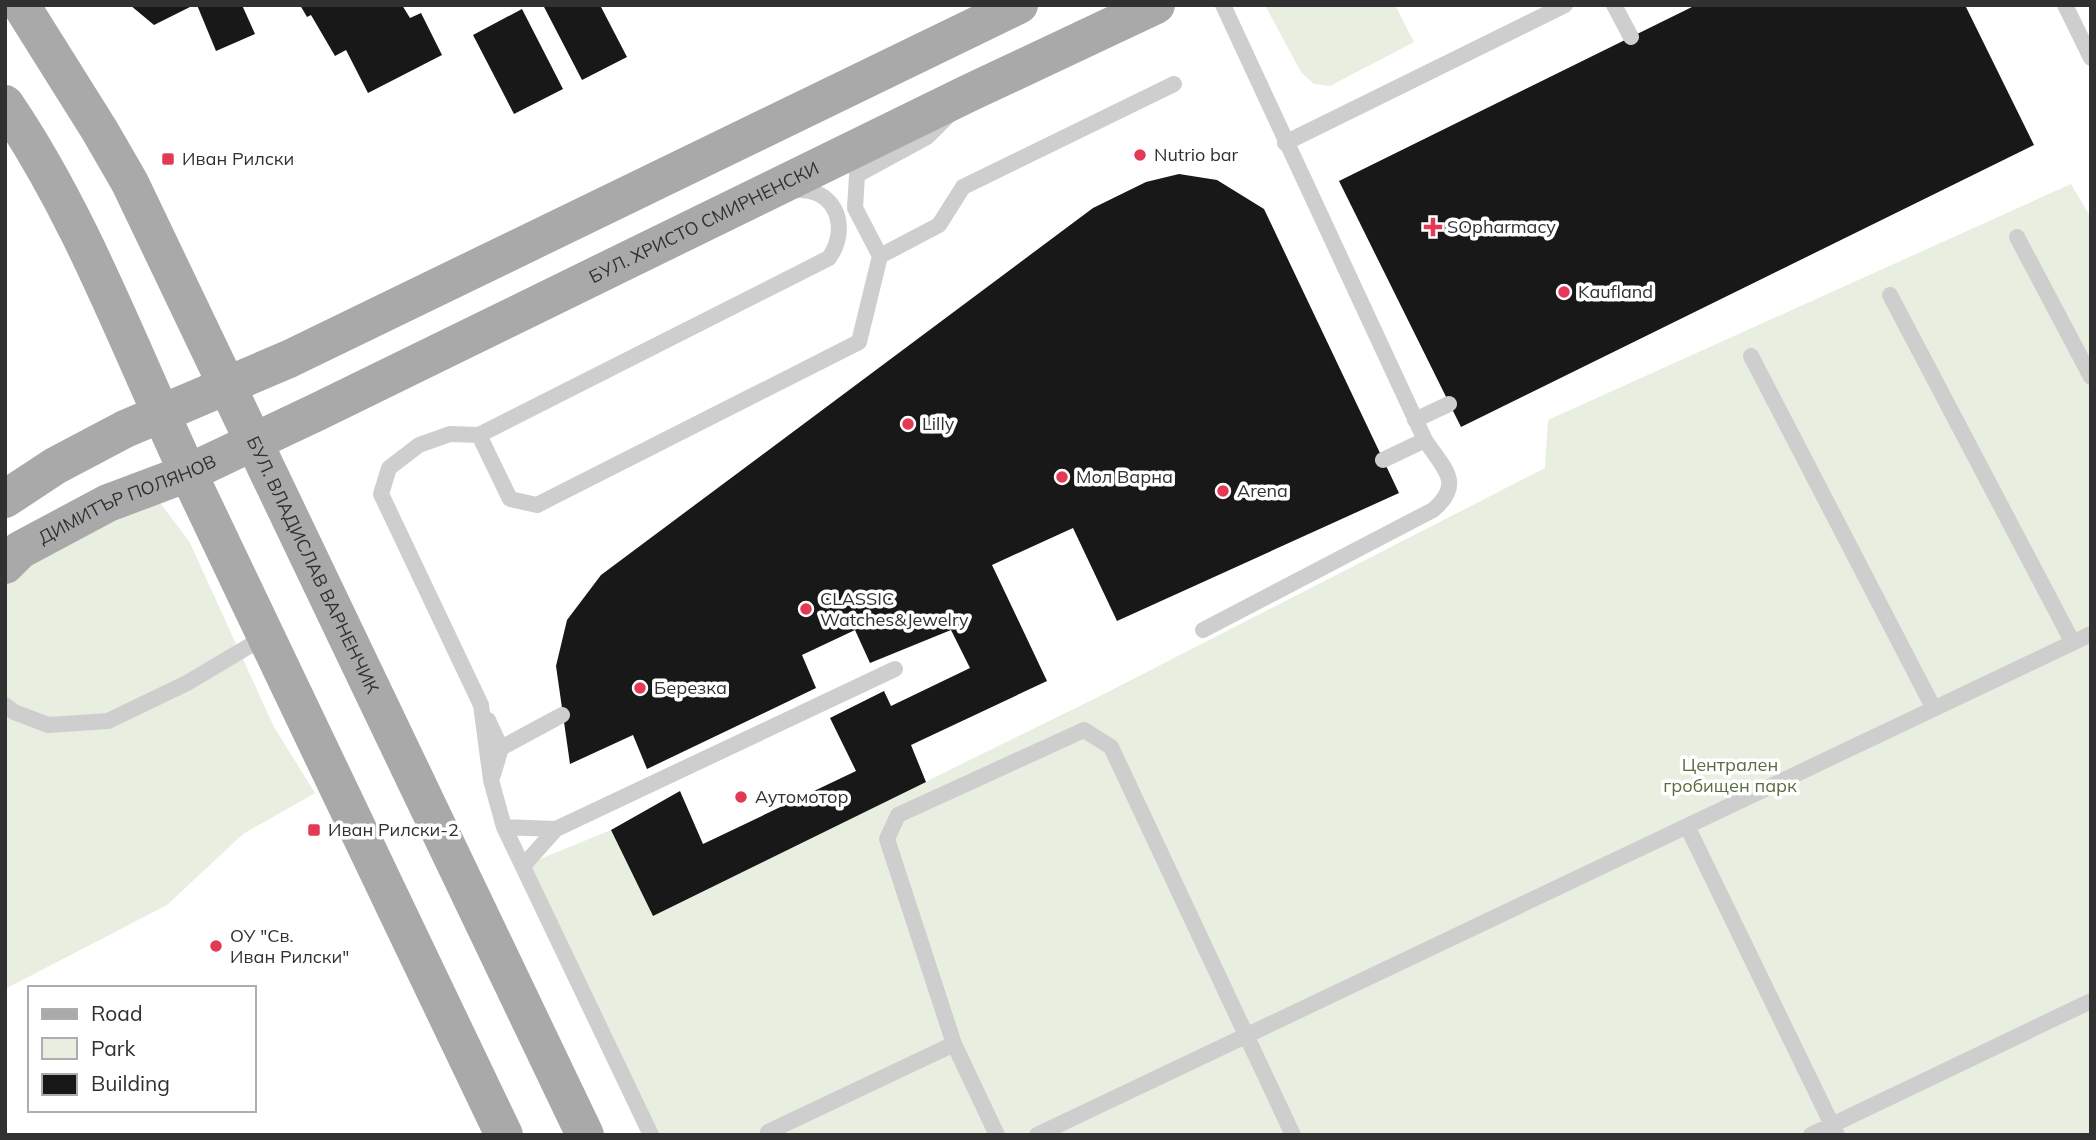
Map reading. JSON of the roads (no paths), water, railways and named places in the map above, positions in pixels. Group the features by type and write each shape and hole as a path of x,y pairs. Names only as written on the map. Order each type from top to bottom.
{"main road":[{"name":"БУЛ. ВЛАДИСЛАВ ВАРНЕНЧИК","path":"21,5 130,183 585,1135"},
{"path":"5,499 55,467 162,411 296,356 1019,5"},
{"name":"БУЛ. ХРИСТО СМИРНЕНСКИ","path":"253,440 317,412 969,93 1156,5"},
{"path":"5,104 36,150 81,234 188,472 505,1135"},
{"name":"ДИМИТЪР ПОЛЯНОВ","path":"5,565 20,551 108,503 188,472 253,440"}],"lane":[{"path":"1203,630 1433,510 1446,499 1451,487 1449,477 1415,421 1223,5"},
{"path":"1285,143 1565,5"},
{"path":"1614,5 1631,37"},
{"path":"2065,5 2091,58"},
{"path":"880,256 939,225 963,187 1174,84"},
{"path":"479,435 510,499 537,505 859,342 880,256 855,208 857,176 927,137 969,93"},
{"path":"491,780 501,748 381,494 389,468 419,446 450,434 479,435 829,258 836,247 840,234 839,222 830,203 821,196 799,190 786,192 774,199 745,204"},
{"path":"2017,237 2091,377"},
{"path":"1891,295 2073,643"},
{"path":"1751,356 1934,709"},
{"path":"1415,421 1449,404"},
{"path":"1383,460 1425,440"},
{"path":"1037,1135 2091,634"},
{"path":"5,705 14,712 48,725 108,721 187,683 266,636"},
{"path":"523,866 556,829 895,669"},
{"path":"481,705 491,780 505,827 651,1135"},
{"path":"501,748 562,715"},
{"path":"997,1135 954,1044 887,839 898,815 1084,730 1111,747 1293,1135"},
{"path":"1687,826 1835,1129"},
{"path":"505,827 556,829"},
{"path":"1811,1135 1835,1129 2091,1002"},
{"path":"768,1132 954,1044"}],"place":[{"name":"Nutrio bar","path":"1140,155"},
{"name":"Иван Рилски","path":"168,159"},
{"name":"SOpharmacy","path":"1433,227"},
{"name":"Kaufland","path":"1564,292"},
{"name":"Lilly","path":"908,424"},
{"name":"Мол Варна","path":"1062,477"},
{"name":"Arena","path":"1223,491"},
{"name":"CLASSIC Watches&Jewelry","path":"806,609"},
{"name":"Березка","path":"640,688"},
{"name":"Аутомотор","path":"741,797"},
{"name":"Иван Рилски-2","path":"314,830"},
{"name":"ОУ \"Св. Иван Рилски\"","path":"216,946"}],"park label":[{"name":"Централен гробищен парк","path":"1730,775"}]}
